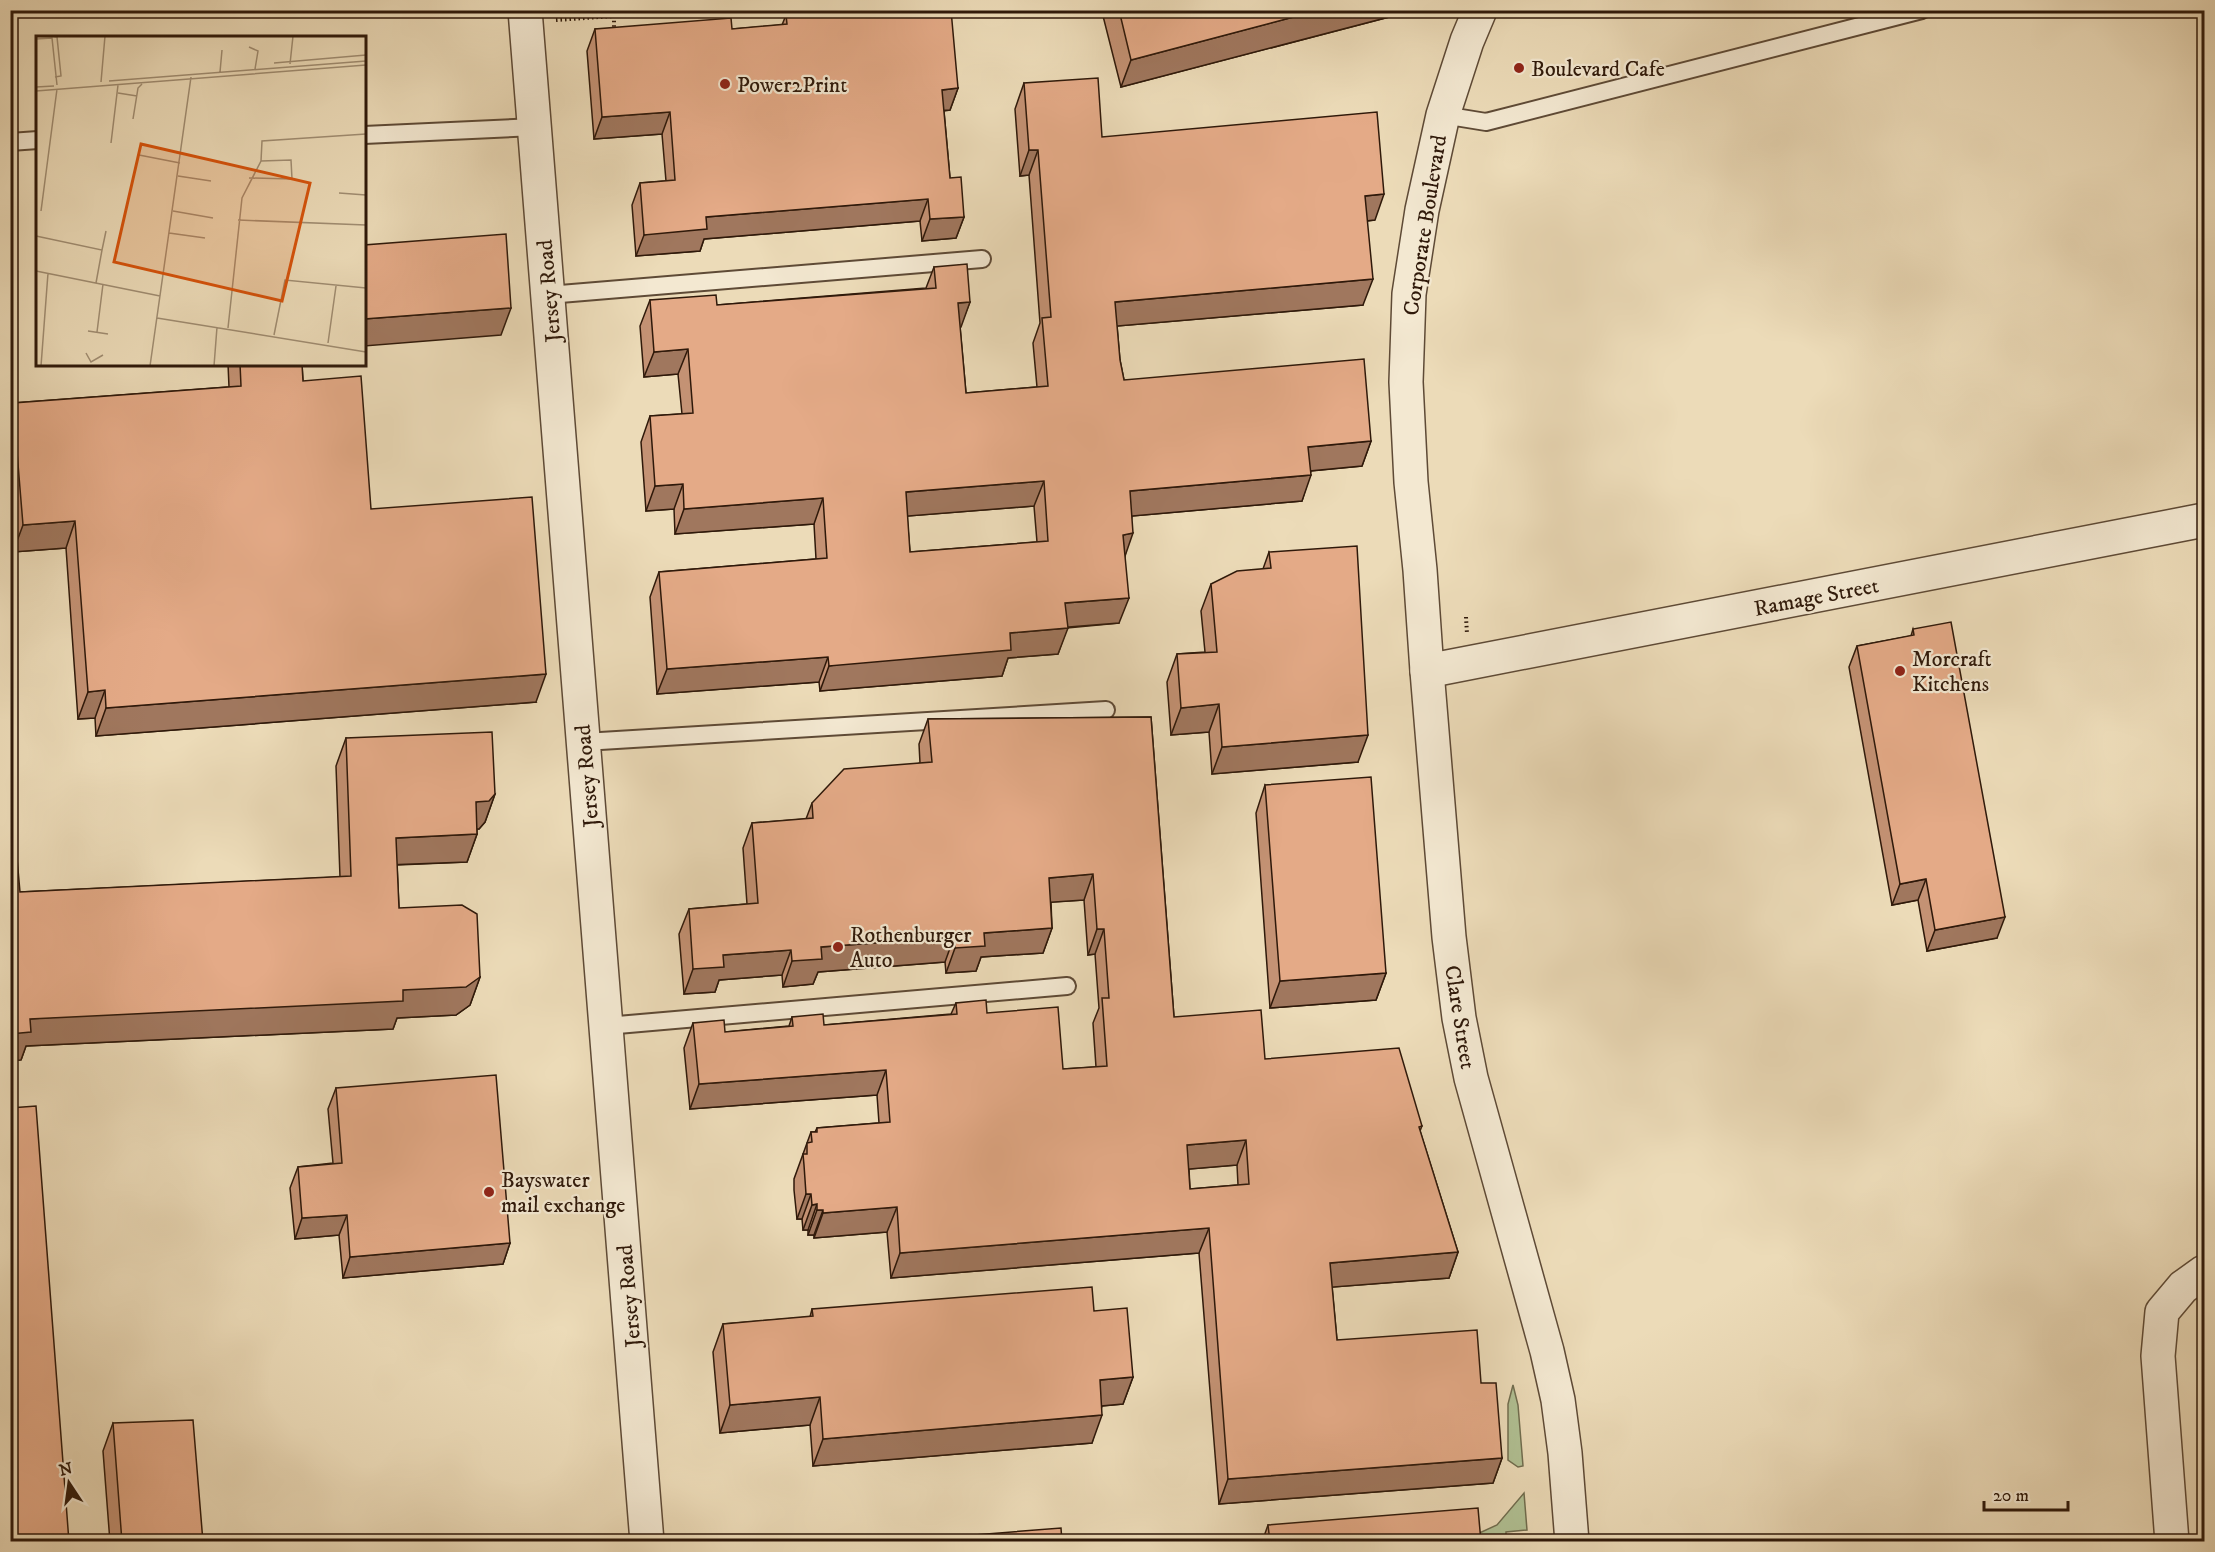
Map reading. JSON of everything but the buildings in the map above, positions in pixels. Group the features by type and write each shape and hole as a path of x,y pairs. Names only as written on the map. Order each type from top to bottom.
{"street":[{"name":"Corporate Boulevard","path":"1411,482 1406,382 1409,294 1422,210 1443,115 1467,41 1480,10"},
{"name":"Jersey Road","path":"525,16 647,1542"},
{"name":"Clare Street","path":"1411,482 1449,937 1459,1018 1471,1078 1547,1352 1558,1400 1572,1542"},
{"name":"Ramage Street","path":"1426,671 2205,520"},
{"path":"2172,1542 2158,1356 2162,1312 2183,1287 2205,1272"}],"lane":[{"path":"1443,115 1486,122 1922,10"},
{"path":"366,135 535,128"},
{"path":"10,142 36,140"},
{"path":"548,295 982,259"},
{"path":"584,742 1106,711"},
{"path":"606,1026 1066,986"}],"path":[{"path":"525,16 614,16 614,38"}],"green space":[{"path":"1513,1385 1518,1405 1523,1466 1518,1467 1508,1460 1508,1404"},
{"path":"1524,1493 1527,1530 1506,1532 1506,1541 1475,1542 1475,1535 1497,1525"}],"place":[{"name":"Boulevard Cafe","path":"1519,68"},
{"name":"Power2Print","path":"725,84"},
{"name":"Morcraft Kitchens","path":"1900,671"},
{"name":"Rothenburger Auto","path":"838,947"},
{"name":"Bayswater mail exchange","path":"489,1192"}]}
